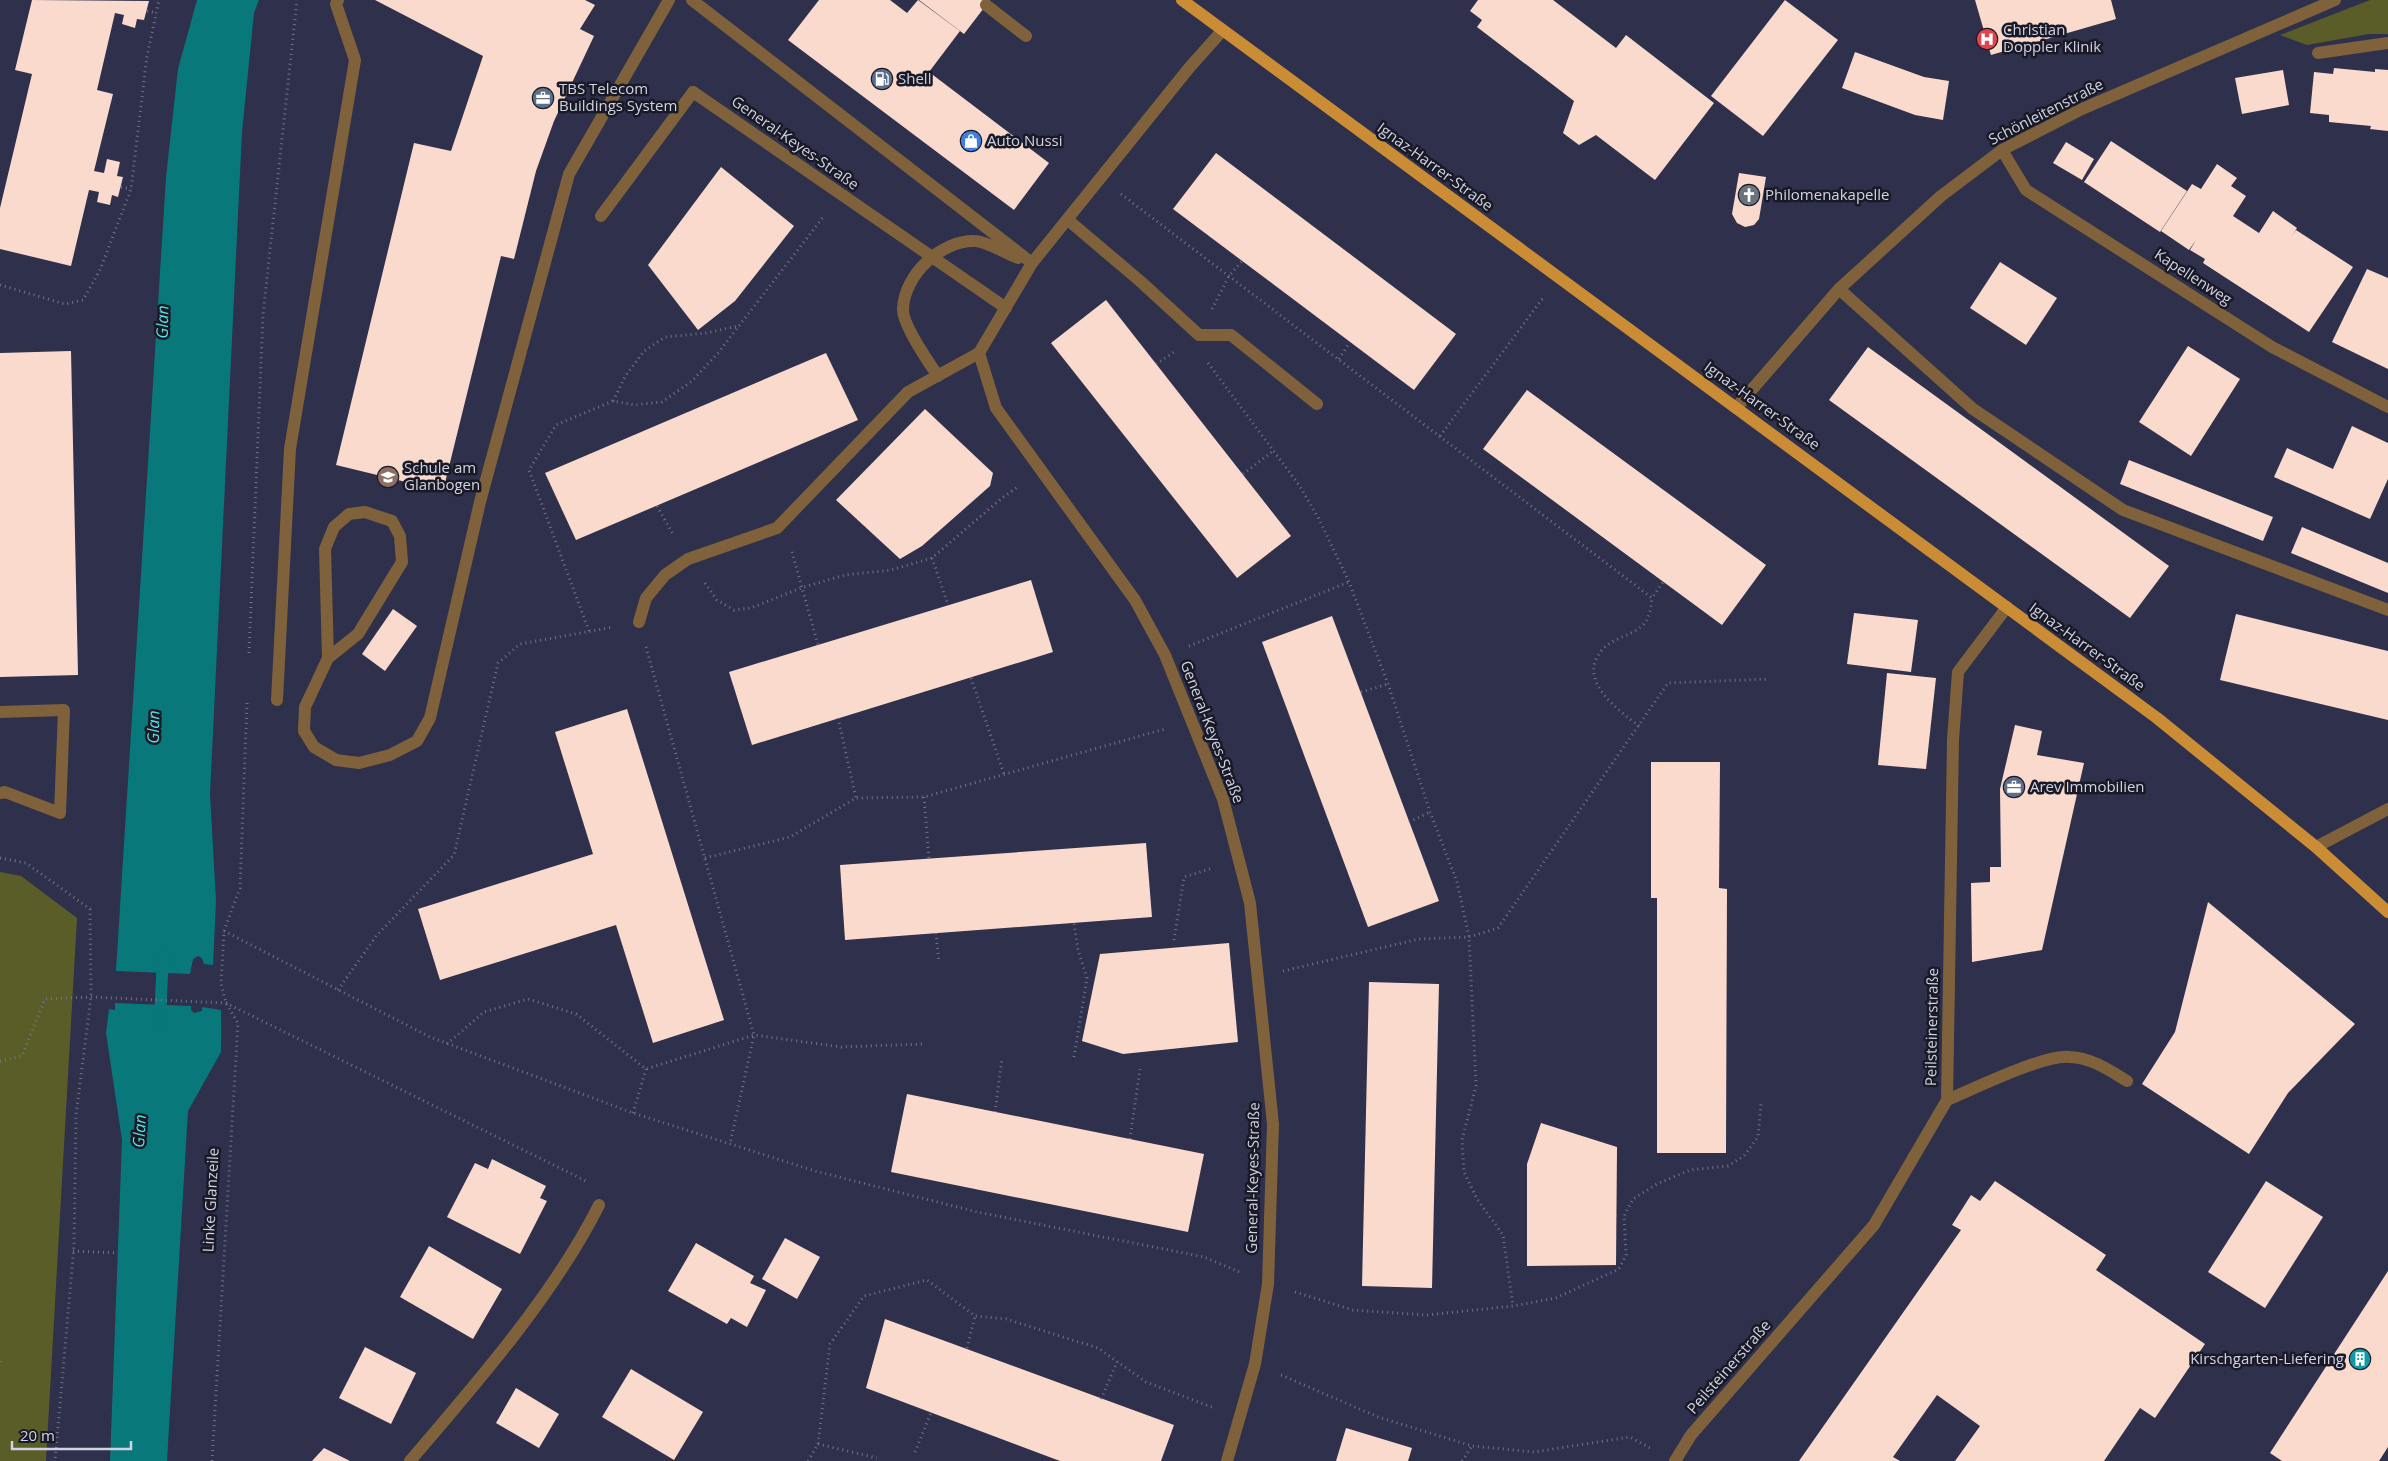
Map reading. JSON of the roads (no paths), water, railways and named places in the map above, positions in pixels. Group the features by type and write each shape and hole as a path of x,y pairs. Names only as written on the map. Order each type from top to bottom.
{"main road":[{"name":"Ignaz-Harrer-Straße","path":"1182,0 1222,32 2157,718 2316,847 2388,912"}],"street":[{"path":"277,700 290,449 355,60 336,4 338,0"},
{"path":"328,658 325,549 334,527 349,514 365,512 392,521 400,536 402,562 358,634 328,658 305,707 304,731 314,748 336,760 359,763 390,755 417,741 430,718 480,502 569,174 669,0"},
{"path":"692,0 1032,263"},
{"name":"Schönleitenstraße","path":"1736,408 1838,289 1941,196 2002,150 2082,109 2334,0"},
{"path":"986,5 1026,36"},
{"path":"639,622 646,598 665,575 688,559 777,528 908,392 979,353 1032,263 1189,68 1222,32"},
{"path":"2318,53 2388,43"},
{"name":"General-Keyes-Straße","path":"600,216 692,92 1006,308"},
{"name":"Kapellenweg","path":"2002,150 2026,190 2272,347 2388,407"},
{"path":"1068,220 1140,281 1199,335 1231,335 1317,404"},
{"path":"938,376 917,346 902,310 910,280 943,248 976,241 1032,263"},
{"path":"1838,289 1973,409 2123,510 2388,610"},
{"name":"General-Keyes-Straße","path":"979,353 996,408 1135,600 1165,655 1223,799 1250,903 1273,1124 1268,1284 1255,1364 1227,1461"},
{"name":"Peilsteinerstraße","path":"1675,1461 1691,1435 1874,1225 1947,1095 1953,740 1958,672 2006,607"},
{"path":"0,712 64,710 60,812 5,792 0,793"},
{"path":"2316,847 2388,809"},
{"path":"1947,1095 2049,1059 2070,1056 2098,1064 2127,1081"},
{"path":"410,1461 451,1413 523,1321 581,1239 598,1205"}],"water":[{"path":"197,0 259,0 254,13 242,132 210,794 216,901 213,965 204,964 202,958 198,956 193,959 190,974 116,971 166,177 178,69"},
{"path":"115,1003 191,1006 191,1010 194,1013 202,1011 202,1007 221,1010 221,1052 188,1111 167,1461 110,1461 122,1140 106,1033 109,1009 115,1010"}],"waterway":[{"name":"Glan","path":"160,1020 163,955"}],"place":[{"name":"Christian Doppler Klinik","path":"1987,39"},
{"name":"Shell","path":"882,79"},
{"name":"TBS Telecom Buildings System","path":"543,98"},
{"name":"Auto Nussi","path":"971,141"},
{"name":"Philomenakapelle","path":"1749,195"},
{"name":"Schule am Glanbogen","path":"388,477"},
{"name":"Arev Immobilien","path":"2014,787"},
{"name":"Kirschgarten-Liefering","path":"2360,1359"}]}
